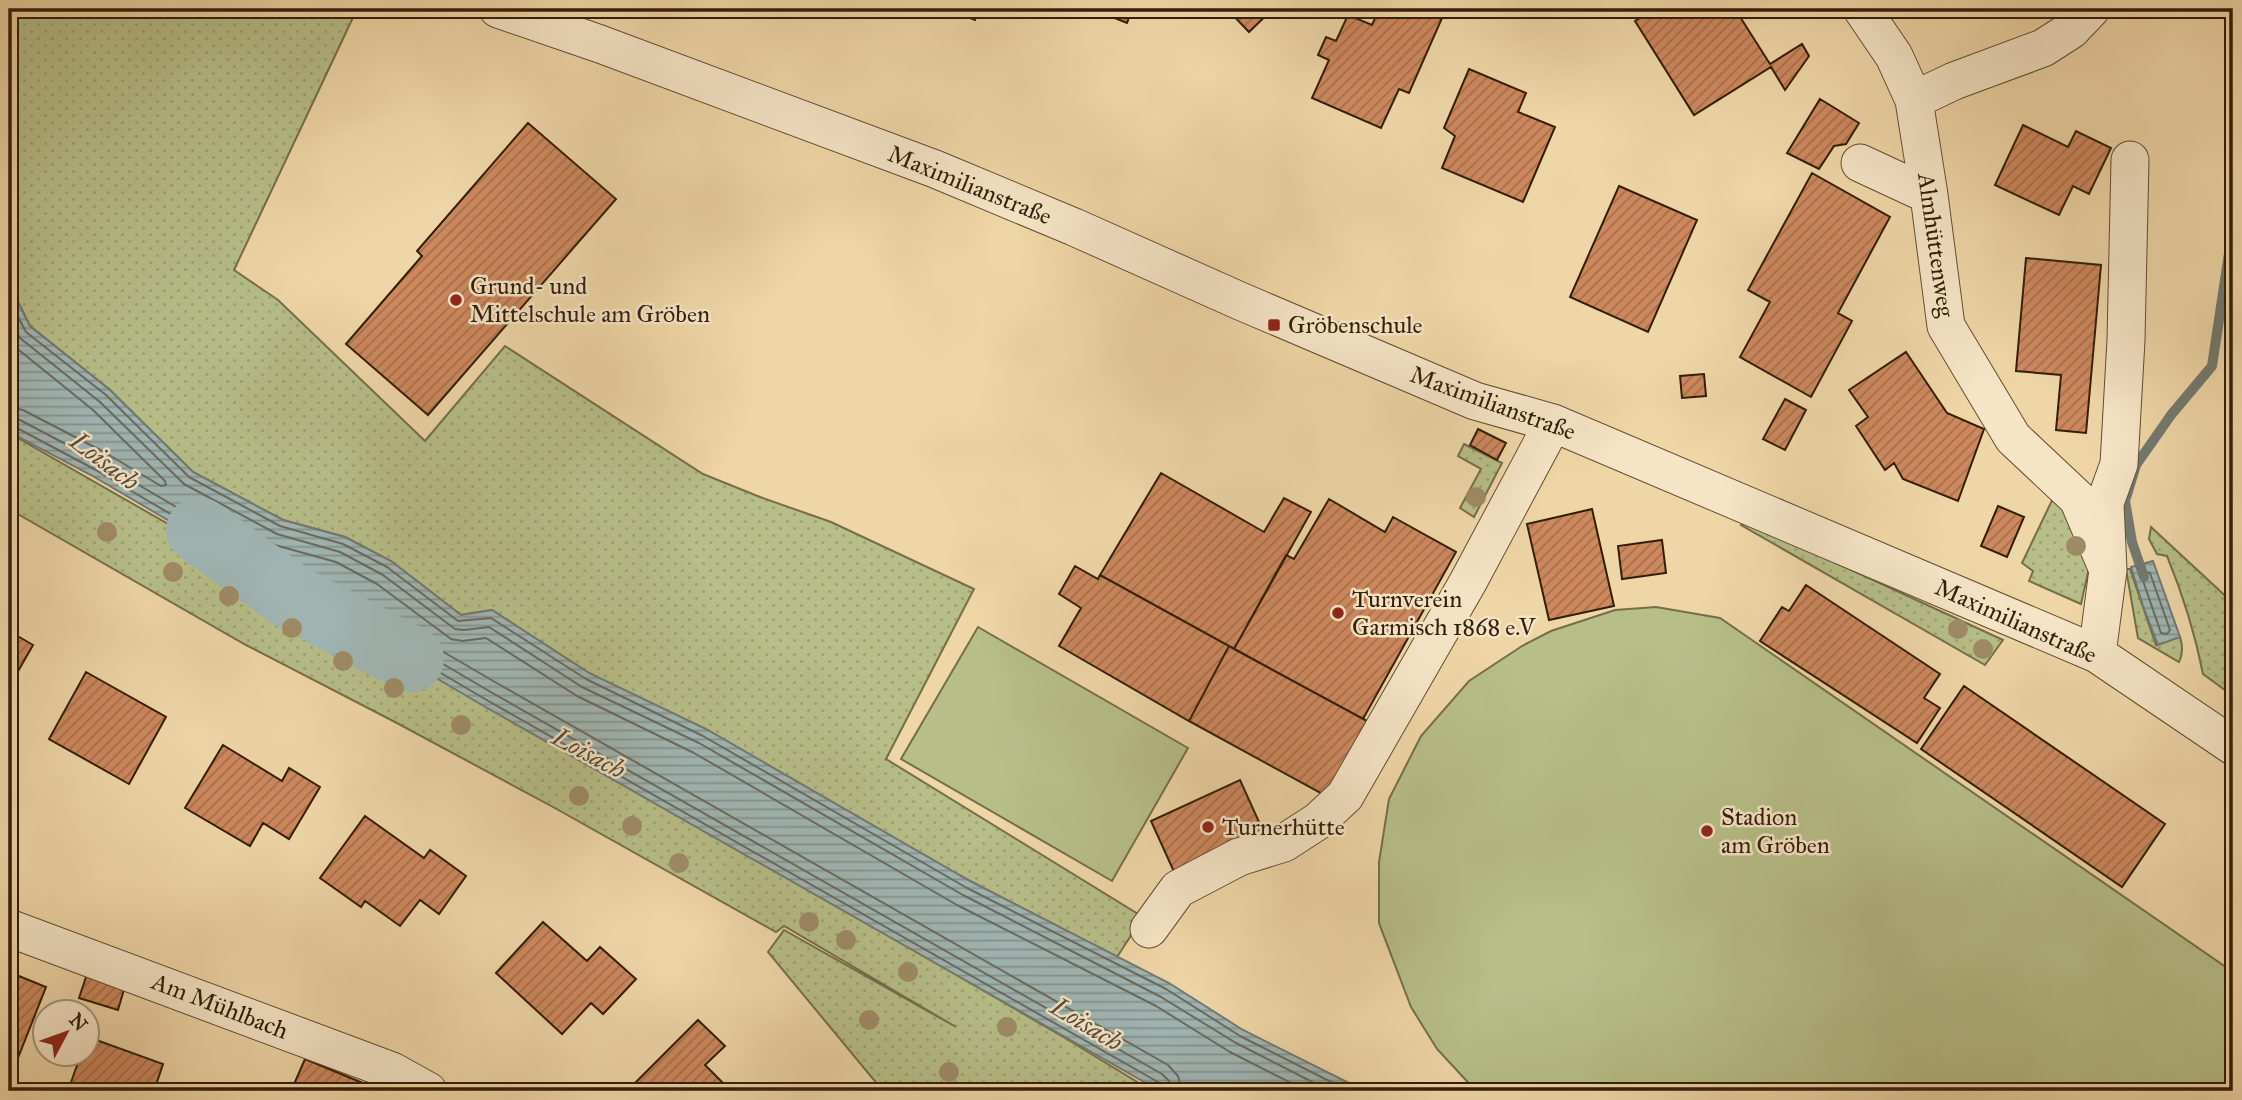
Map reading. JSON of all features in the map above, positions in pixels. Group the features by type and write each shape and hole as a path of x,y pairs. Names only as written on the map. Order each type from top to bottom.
{"street":[{"name":"Maximilianstraße","path":"498,9 600,44 935,169 1074,226 1240,301 1475,401 1553,423 2097,654 2233,746"},
{"name":"Almhüttenweg","path":"1863,9 1894,56 1914,100 1946,326 2013,438 2078,499 2108,570"},
{"path":"1914,100 1954,80 2043,48 2071,30 2091,9"},
{"path":"2097,654 2108,570 2105,503 2119,464 2126,340 2130,160"},
{"path":"1860,163 1929,195"},
{"path":"1149,929 1178,889 1239,857 1284,843 1318,821 1345,796 1468,582 1553,423"},
{"name":"Am Mühlbach","path":"9,928 392,1071 428,1091"}],"green space":[{"path":"9,9 357,9 234,270 278,300 425,441 505,346 703,474 831,522 974,589 886,759 1143,917 1117,957 970,881 589,673 492,610 461,615 391,561 345,537 283,520 193,472 110,390 30,326 9,284"},
{"path":"9,433 910,948 1152,1091 883,1091 768,952 784,930 956,1027 784,926 776,932 553,807 246,645 9,509"},
{"path":"1464,444 1502,463 1474,517 1460,508 1481,469 1458,456"},
{"path":"2056,492 2093,550 2081,604 2029,581 2033,571 2022,563"},
{"path":"1745,521 2003,640 1985,665 1741,525"},
{"path":"2151,527 2233,603 2233,696 2203,674 2178,585 2167,556 2157,554 2149,539"},
{"path":"2126,569 2130,569 2156,645 2180,637 2182,650 2179,662 2138,638"},
{"name":"Stadion am Gröben","path":"1656,607 1720,618 2233,972 2233,1091 1476,1091 1437,1049 1411,1007 1379,923 1379,862 1389,799 1421,736 1469,681 1522,646 1551,631 1615,610"},
{"path":"978,627 1188,748 1112,881 901,759"}],"water":[{"path":"9,284 30,326 110,390 193,472 283,520 345,537 391,561 461,615 492,610 589,673 706,729 970,881 1169,983 1243,1030 1365,1091 1160,1091 482,705 91,475 9,432"},
{"path":"2153,561 2180,637 2158,645 2131,567"}],"building":[{"path":"947,9 979,9 975,20"},
{"path":"1092,9 1132,9 1127,23"},
{"path":"1227,9 1273,9 1249,32"},
{"path":"1379,9 1446,9 1409,93 1399,89 1381,128 1312,98 1329,60 1318,55 1326,37 1336,41 1348,15 1372,25"},
{"path":"1654,9 1735,9 1770,64 1802,44 1809,56 1785,90 1771,67 1694,115 1635,21"},
{"path":"1469,69 1526,93 1518,112 1555,127 1523,202 1442,168 1455,136 1444,128"},
{"path":"1820,99 1859,123 1846,144 1834,146 1819,169 1787,153"},
{"name":"Grund- und Mittelschule am Gröben","path":"528,123 616,199 428,415 346,344 422,256 417,251"},
{"path":"2023,125 2068,147 2076,131 2111,148 2089,194 2073,186 2059,215 1995,185"},
{"path":"1812,173 1890,217 1838,313 1852,321 1811,397 1740,357 1770,302 1748,290"},
{"path":"1619,186 1697,220 1648,332 1570,297"},
{"path":"2026,258 2101,265 2086,433 2056,430 2061,375 2016,371"},
{"path":"1906,352 1947,413 1984,429 1958,501 1903,479 1894,463 1885,470 1856,426 1868,417 1849,390"},
{"path":"1704,374 1706,396 1682,398 1680,376"},
{"path":"1785,399 1806,410 1785,450 1763,439"},
{"path":"1478,429 1506,443 1497,460 1470,445"},
{"path":"1161,473 1264,532 1284,498 1311,512 1234,649 1100,575"},
{"name":"Turnverein Garmisch 1868 e.V","path":"1329,499 1385,532 1393,517 1456,552 1363,719 1234,649 1286,555 1294,559"},
{"path":"1998,506 2024,517 2007,557 1981,546"},
{"path":"1592,509 1614,606 1549,620 1527,524"},
{"path":"1662,540 1666,573 1622,579 1618,546"},
{"path":"1075,566 1098,579 1100,575 1229,646 1189,721 1059,646 1081,608 1059,594"},
{"path":"1806,585 1940,674 1924,698 1940,708 1917,743 1760,641 1782,607 1789,611"},
{"path":"9,631 33,645 9,687"},
{"path":"1229,646 1367,721 1326,796 1189,721"},
{"path":"86,672 166,717 129,784 49,739"},
{"path":"1964,686 2165,824 2122,887 1921,749"},
{"path":"223,745 282,781 289,768 320,787 289,839 263,823 250,846 185,808"},
{"name":"Turnerhütte","path":"1240,780 1264,833 1175,874 1151,821"},
{"path":"365,816 424,858 430,850 466,876 439,914 420,900 400,926 365,901 361,907 320,878"},
{"path":"543,922 587,961 600,947 636,979 603,1014 591,1003 562,1034 496,973"},
{"path":"9,972 46,987 42,998 32,998 32,1022 14,1068 9,1066"},
{"path":"87,974 125,986 118,1010 102,1005 102,998 79,998"},
{"path":"698,1020 725,1046 705,1065 731,1091 629,1091 628,1090"},
{"path":"102,1042 163,1064 154,1091 68,1091 76,1068 102,1068"},
{"path":"305,1059 382,1091 291,1091"}],"waterway":[{"path":"2144,577 2132,542 2125,501 2136,465 2171,415 2212,366 2233,227"},
{"name":"Loisach","path":"199,530 290,596 411,659"}],"place":[{"name":"Grund- und Mittelschule am Gröben","path":"456,300"},
{"name":"Gröbenschule","path":"1274,325"},
{"name":"Turnverein Garmisch 1868 e.V","path":"1338,613"},
{"name":"Turnerhütte","path":"1208,827"},
{"name":"Stadion am Gröben","path":"1707,831"}]}
